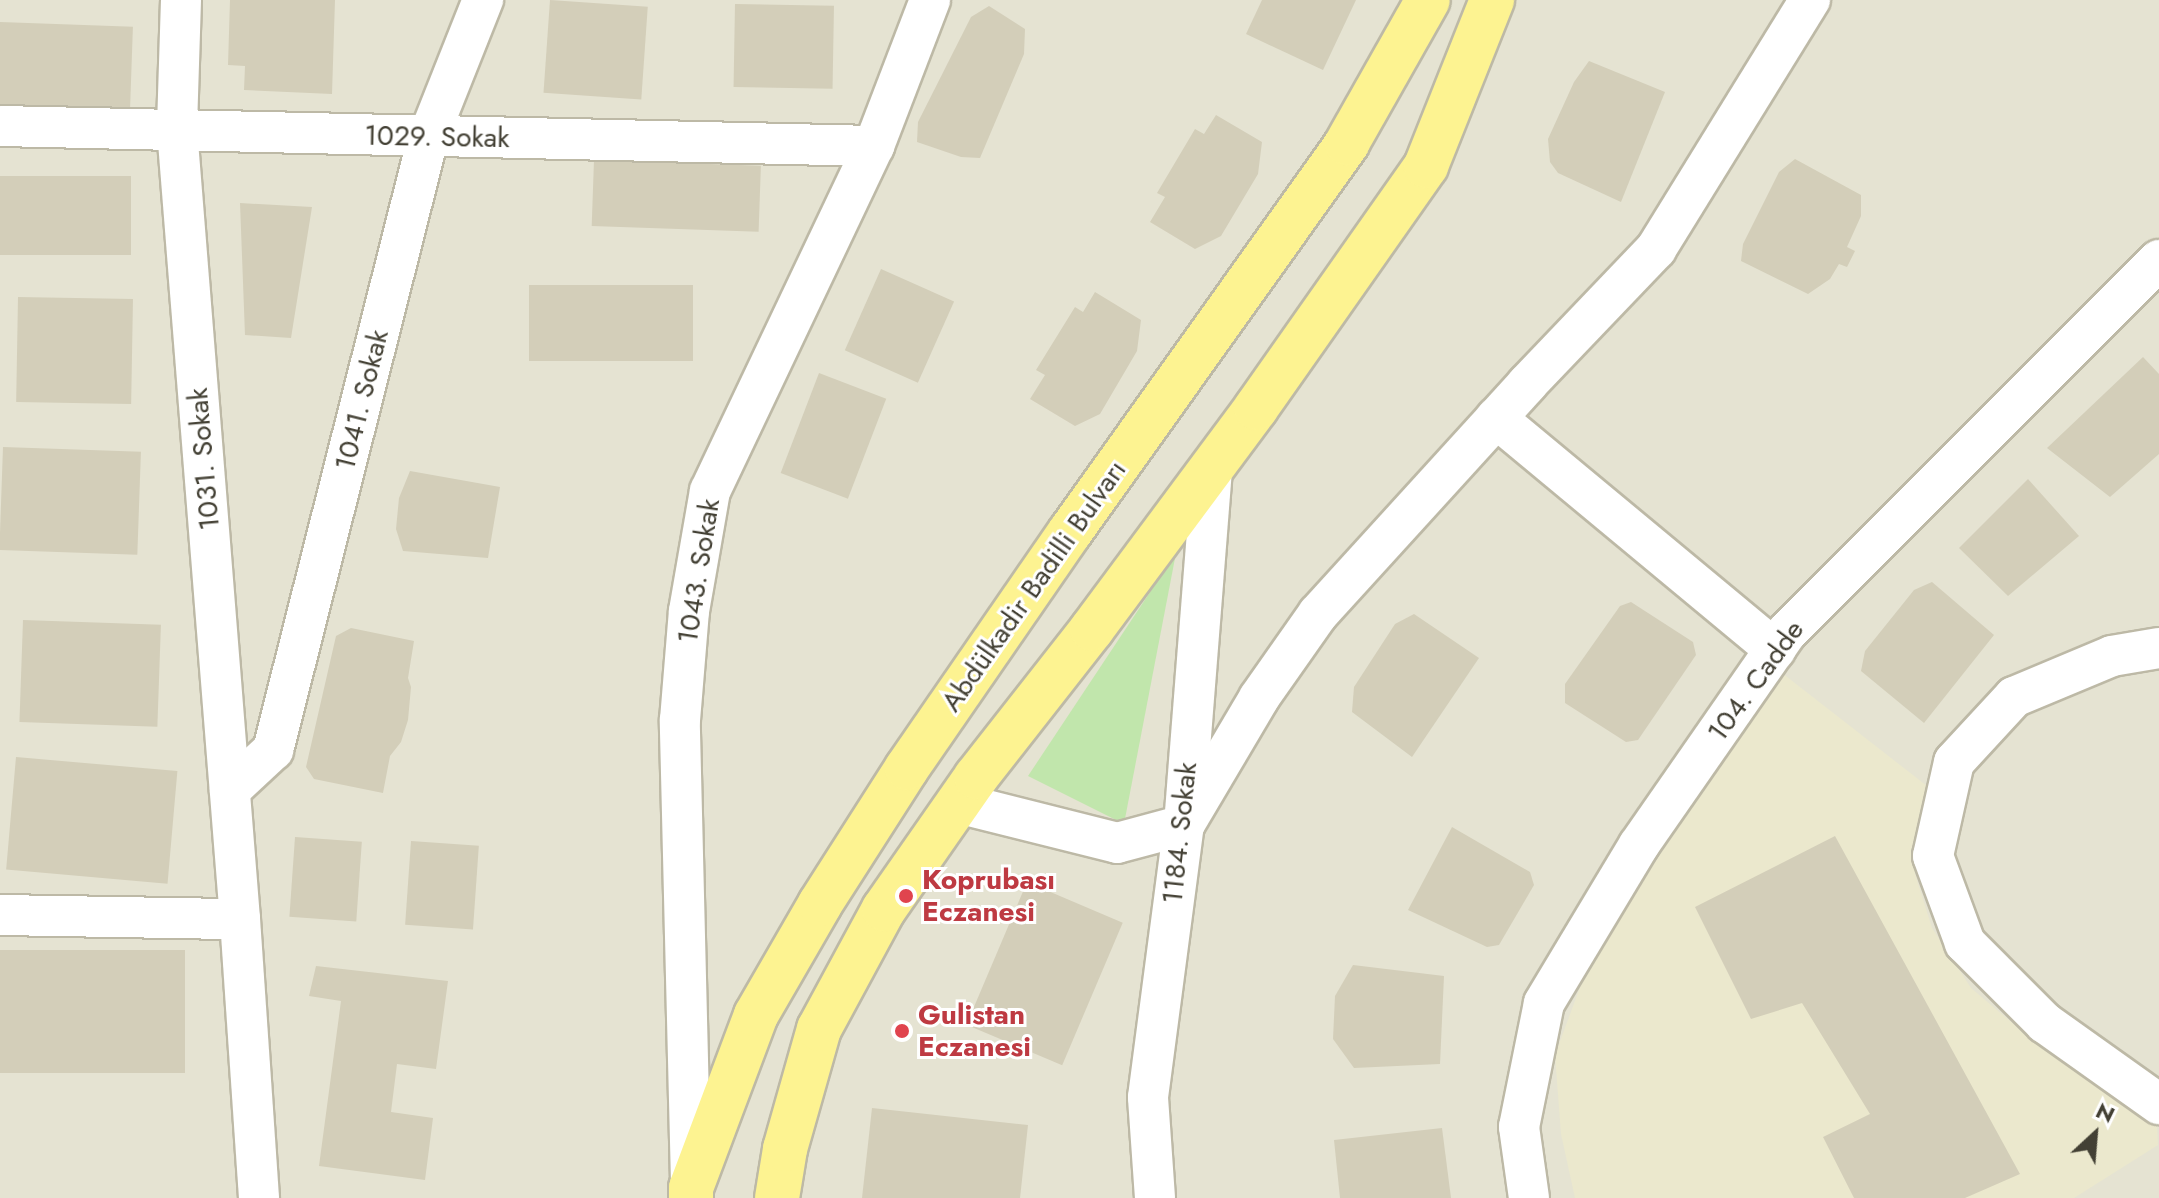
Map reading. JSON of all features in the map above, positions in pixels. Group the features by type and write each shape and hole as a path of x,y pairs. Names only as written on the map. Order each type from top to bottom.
{"main road":[{"name":"Abdülkadir Badilli Bulvarı","path":"691,1193 756,1015 820,904 907,768 1052,558 1347,143 1428,0"},
{"path":"777,1198 785,1149 819,1029 884,909 958,803 1212,467 1426,166 1492,0"}],"street":[{"name":"1031. Sokak","path":"181,0 177,129 259,1198"},
{"name":"1041. Sokak","path":"230,790 273,750 428,138 483,0"},
{"name":"1043. Sokak","path":"691,1193 680,720 692,596 710,491 874,146 930,0"},
{"path":"958,803 1117,843 1184,825 1259,698 1318,614 1496,418 1656,249 1810,0"},
{"name":"1029. Sokak","path":"0,126 874,146"},
{"name":"104. Cadde","path":"1529,1198 1519,1127 1544,1003 1639,845 1798,621 2159,260"},
{"path":"1496,418 1775,650"},
{"name":"1184. Sokak","path":"1155,1198 1148,1097 1184,825 1212,467"},
{"path":"2159,648 2112,656 2014,697 1954,762 1933,856 1965,943 2045,1023 2159,1104"},
{"path":"0,915 240,919"}],"shaded area":[{"path":"0,0 2159,0 2159,1198 0,1198"},
{"path":"1782,673 1927,786 1918,824 1915,874 1932,928 1971,988 2036,1043 2157,1125 2158,1145 2074,1198 1575,1198 1561,1134 1555,1055 1583,979 1630,895"}],"green space":[{"path":"1176,553 1124,824 1028,776"}],"building":[{"path":"230,0 335,0 332,94 244,90 245,66 228,65"},
{"path":"550,0 648,7 641,100 544,93"},
{"path":"1262,0 1356,0 1323,70 1246,34"},
{"path":"735,4 834,6 833,89 734,87"},
{"path":"989,6 1025,29 1024,54 980,158 961,157 917,142 918,122 971,17"},
{"path":"0,22 133,27 130,118 0,113"},
{"path":"1589,61 1665,92 1621,202 1558,173 1550,162 1548,139 1574,82"},
{"path":"1216,115 1262,142 1258,174 1221,236 1195,249 1150,222 1165,197 1157,193 1195,129 1204,134"},
{"path":"1795,159 1861,195 1861,216 1847,247 1855,251 1847,267 1839,264 1830,279 1808,294 1741,261 1743,244 1779,172"},
{"path":"594,160 761,166 759,232 592,226"},
{"path":"0,176 131,176 131,255 0,255"},
{"path":"240,203 312,207 291,338 245,335"},
{"path":"881,269 954,302 918,383 845,350"},
{"path":"529,285 693,285 693,361 529,361"},
{"path":"1095,292 1141,320 1137,351 1100,414 1075,426 1030,399 1045,375 1036,370 1075,307 1083,312"},
{"path":"18,297 133,299 131,404 16,402"},
{"path":"2143,357 2159,374 2159,454 2110,497 2047,448"},
{"path":"819,373 886,399 848,499 781,473"},
{"path":"3,447 141,452 137,555 0,550"},
{"path":"410,471 500,487 488,558 403,551 396,529 399,498"},
{"path":"2028,479 2079,536 2008,596 1959,548"},
{"path":"1932,582 1994,635 1924,723 1861,671 1865,651 1914,590"},
{"path":"1631,602 1693,642 1696,655 1638,740 1626,742 1565,703 1565,684 1620,606"},
{"path":"1414,614 1479,658 1412,757 1352,712 1354,687 1395,624"},
{"path":"23,620 161,625 157,727 19,722"},
{"path":"351,628 414,641 408,678 411,687 408,720 401,742 390,756 383,793 314,779 306,767 336,636"},
{"path":"16,757 177,771 168,884 6,870"},
{"path":"1452,827 1530,872 1534,885 1499,945 1487,947 1408,910"},
{"path":"1835,836 2020,1174 1965,1198 1854,1198 1823,1137 1870,1114 1802,1003 1751,1019 1695,907"},
{"path":"295,837 362,842 356,921 289,917"},
{"path":"411,841 479,846 473,930 405,925"},
{"path":"1027,882 1123,923 1062,1065 966,1025"},
{"path":"0,950 185,950 185,1073 0,1073"},
{"path":"1353,965 1444,976 1440,1064 1354,1068 1333,1039 1335,996"},
{"path":"316,966 448,981 436,1069 397,1064 391,1112 433,1118 425,1180 319,1166 341,1001 309,996"},
{"path":"872,1108 1028,1125 1020,1198 862,1198"},
{"path":"1442,1128 1451,1198 1340,1198 1334,1140"}],"place":[{"name":"Koprubası Eczanesi","path":"906,896"},
{"name":"Gulistan Eczanesi","path":"902,1031"}]}
